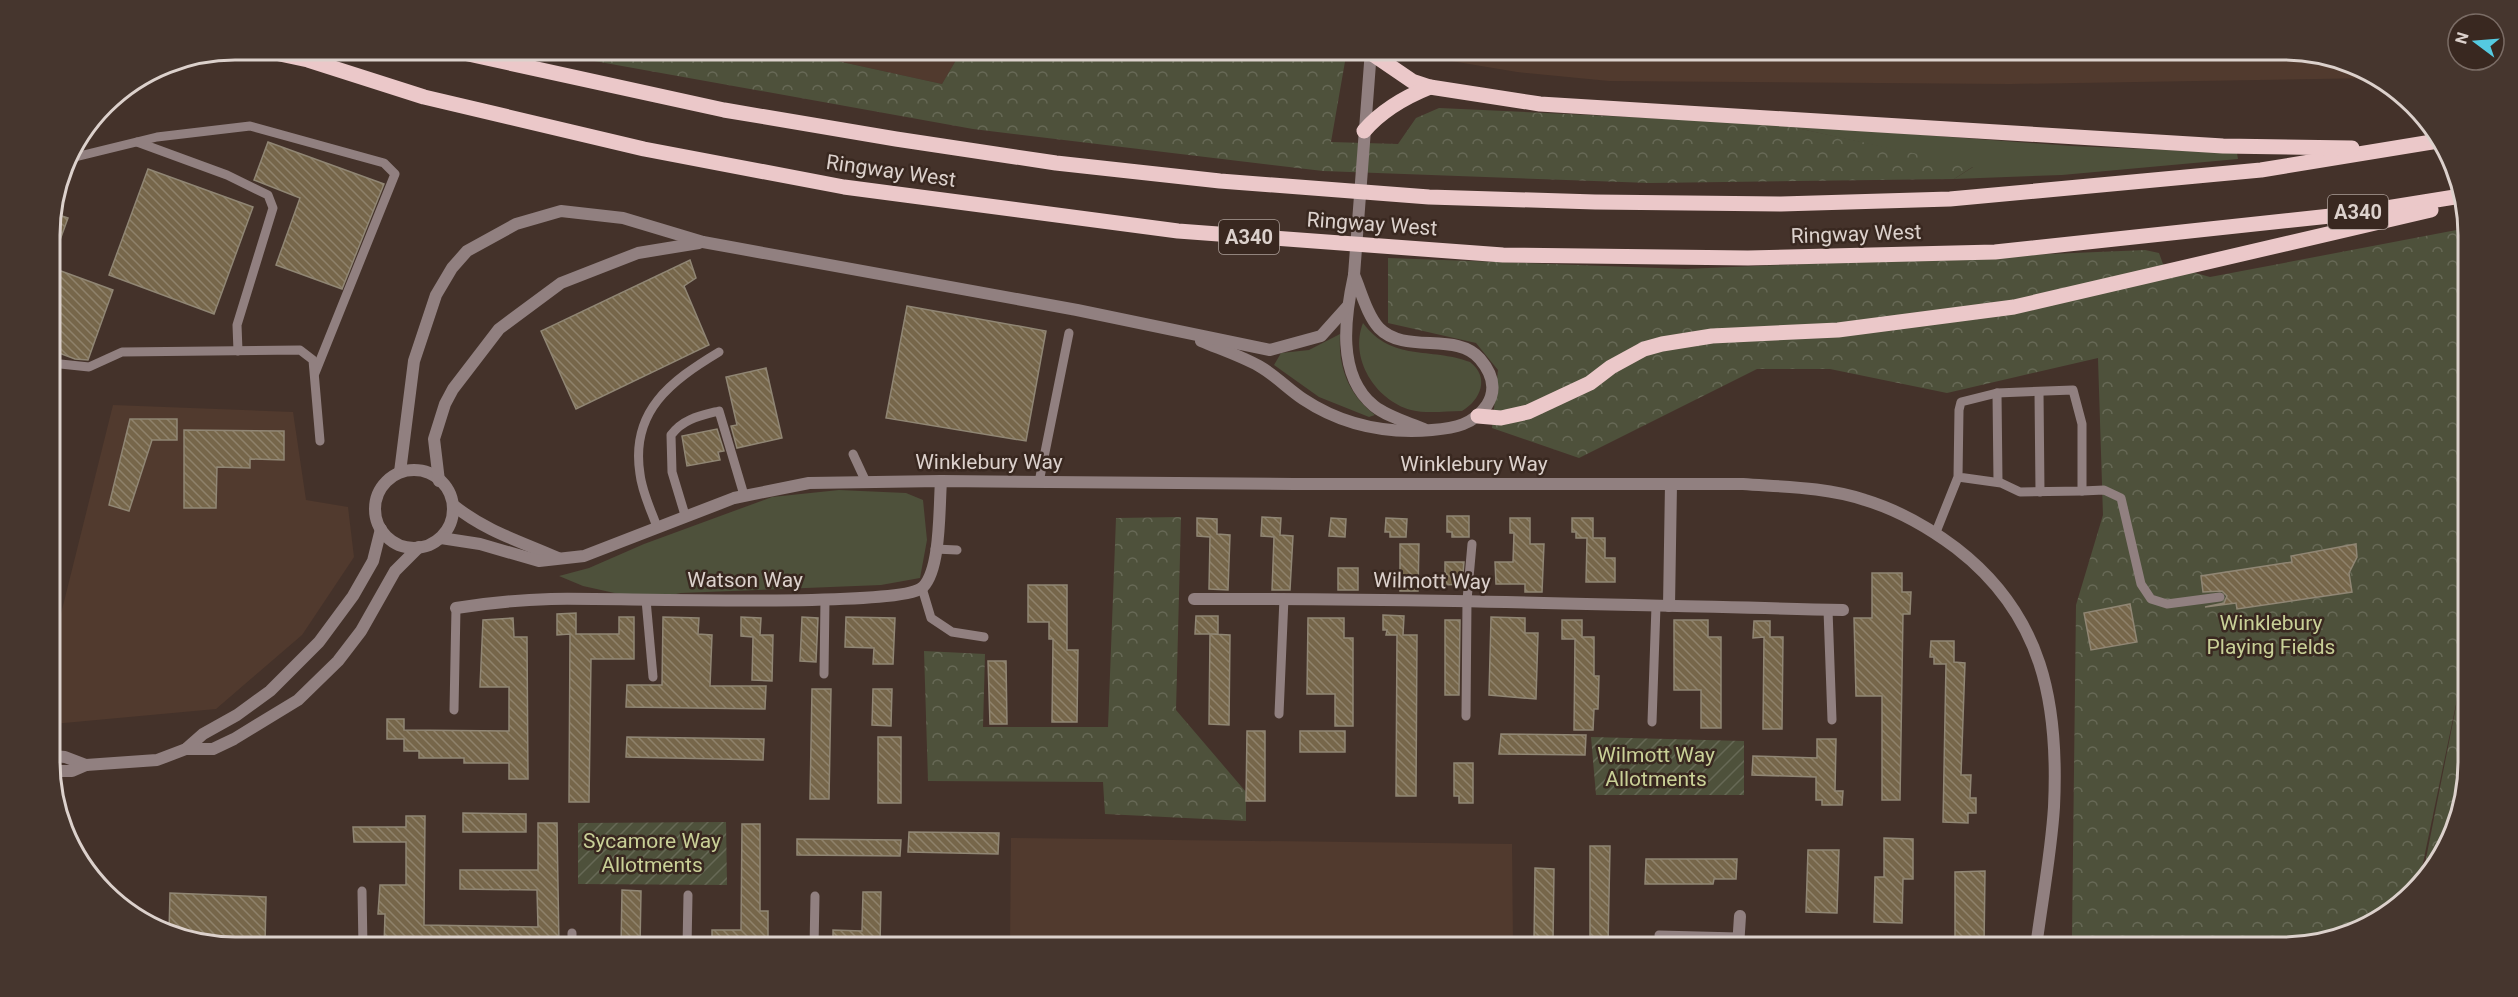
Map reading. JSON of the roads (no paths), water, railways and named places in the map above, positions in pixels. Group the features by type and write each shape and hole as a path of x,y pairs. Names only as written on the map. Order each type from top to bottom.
{"main road":[{"name":"Ringway West","path":"308,60 424,97 632,146 844,187 1178,231 1492,254 1748,258 1995,252 2349,214 2453,197"},
{"name":"Ringway West","path":"496,60 724,110 907,141 1079,166 1220,181 1429,197 1770,204 1950,199 2261,170 2431,142"},
{"path":"1383,60 1412,81 1431,87 1540,104 2223,146 2391,148"},
{"path":"1364,131 1375,118 1409,95 1431,87"},
{"path":"1479,416 1501,418 1528,412 1590,383 1611,367 1644,349 1662,344 1712,336 1838,330 2014,307 2454,204"}],"street":[{"path":"1370,60 1355,268 1347,307 1348,359 1360,391 1379,410 1428,430"},
{"path":"400,472 407,429 409,390 422,330 436,295 452,268 467,251 516,224 561,211 623,218 703,242 1176,330 1270,350 1321,336 1347,307"},
{"path":"439,481 434,439 445,404 453,389 499,329 561,283 638,253 703,242"},
{"path":"1176,330 1260,367 1301,398 1339,417 1372,429 1396,432 1463,426 1479,416 1489,401 1493,380 1472,351 1393,337 1380,328 1371,313 1355,268"},
{"path":"400,472 423,473 439,481 447,489 453,505 448,529 441,538 430,545 409,547 394,541 381,529 375,517 377,494 386,482 400,472"},
{"path":"922,588 933,574 941,480"},
{"name":"Winklebury Way","path":"441,538 480,544 539,561 584,556 685,515 744,495 809,483 941,480 1743,484 1817,489 1864,499 1905,515 1936,532 1969,558 2002,589 2020,615 2036,648 2051,712 2054,807 2037,937"},
{"path":"1662,606 1671,484"},
{"name":"Winklebury Way","path":"453,505 474,521 507,539 560,558"},
{"path":"60,771 72,771 86,765 157,760 186,749 203,734 237,715 270,691 319,642 353,596 373,561 381,529"},
{"path":"186,749 213,749 242,736 298,700 338,661 361,631 395,571 419,547"},
{"name":"Watson Way","path":"456,608 552,599 825,599 909,594 922,588"},
{"name":"Wilmott Way","path":"1194,599 1467,600 1844,610"},
{"path":"60,756 86,765"},
{"path":"1738,937 1740,916"}],"lane":[{"path":"79,156 157,137 250,126 384,163 395,174 315,374"},
{"path":"136,142 227,175 268,195 273,208 237,325 238,351"},
{"path":"1039,482 1069,333"},
{"path":"60,364 89,367 122,352 300,350 313,360 320,441"},
{"path":"657,527 640,475 638,447 643,429 659,397 673,382 718,352"},
{"path":"1936,532 1958,477 1961,402 1997,393 2073,390 2082,424 2082,491"},
{"path":"2039,392 2040,492"},
{"path":"1997,393 1998,483"},
{"path":"685,515 672,472 671,435 681,423 704,415 719,411 744,495"},
{"path":"853,454 866,482"},
{"path":"1958,477 1998,483 2020,492 2104,490 2121,498 2141,584 2151,599 2167,604 2220,597"},
{"path":"1466,716 1467,600 1472,544"},
{"path":"935,549 957,550"},
{"path":"922,588 931,618 952,632 984,637"},
{"path":"1279,714 1284,598"},
{"path":"824,674 825,599"},
{"path":"646,600 653,677"},
{"path":"1652,722 1662,606"},
{"path":"454,710 456,608"},
{"path":"1828,610 1832,720"},
{"path":"362,891 363,937"},
{"path":"687,937 688,895"},
{"path":"814,896 814,937"},
{"path":"1659,935 1682,937"}],"park label":[{"name":"Winklebury Playing Fields","path":"2271,635"},
{"name":"Wilmott Way Allotments","path":"1656,767"},
{"name":"Sycamore Way Allotments","path":"652,853"}]}
